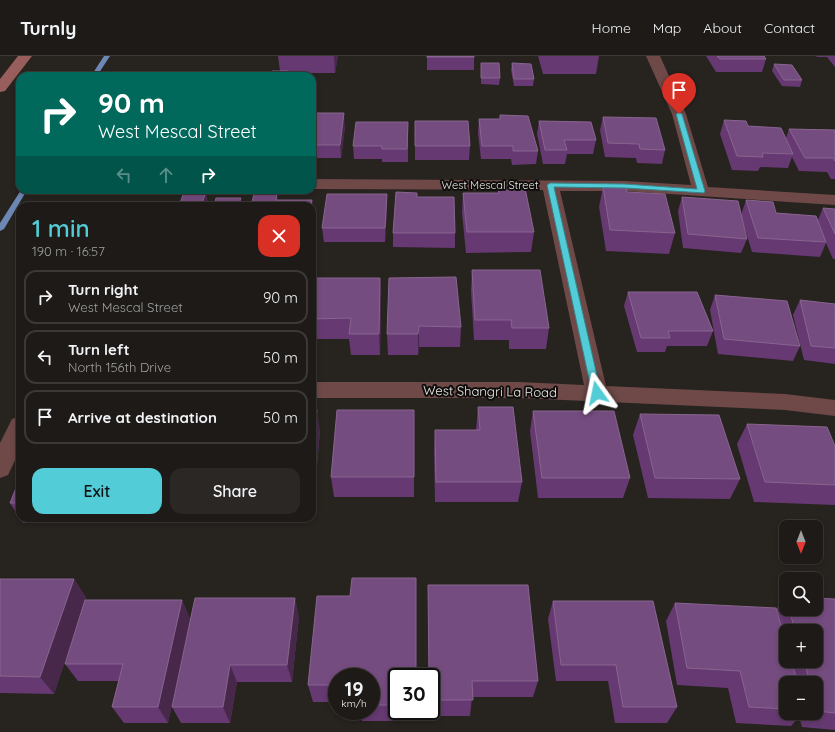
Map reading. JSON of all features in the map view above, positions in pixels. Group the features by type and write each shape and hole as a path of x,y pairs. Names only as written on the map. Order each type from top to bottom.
{"main road":[{"path":"0,88 25,56"}],"street":[{"path":"653,56 679,114 701,191"},
{"name":"West Mescal Street","path":"316,184 625,186 835,200"},
{"path":"550,185 597,393"},
{"name":"West Shangri La Road","path":"316,390 519,390 785,402 835,408"},
{"path":"0,468 16,434"}],"building":[{"path":"474,56 474,57 427,57"},
{"path":"717,56 764,56 766,59 720,59"},
{"path":"481,63 499,63 500,78 481,78"},
{"path":"512,63 531,64 534,79 514,79"},
{"path":"774,64 792,65 802,80 784,80"},
{"path":"272,71 288,71 288,72"},
{"path":"316,113 344,113 340,145 316,145"},
{"path":"500,115 528,116 538,151 513,151 513,146 482,146 479,119 500,119"},
{"path":"603,117 656,118 665,150 640,149 639,144 608,143"},
{"path":"724,120 746,121 748,126 781,128 793,154 762,153 763,157 737,156"},
{"path":"415,121 468,121 470,146 415,146"},
{"path":"539,121 591,122 596,140 564,140 567,150 545,150"},
{"path":"356,122 408,122 407,149 382,149 382,146 353,146"},
{"path":"789,129 835,130 835,161 833,158 805,158"},
{"path":"603,187 626,188 627,192 665,194 675,233 610,230"},
{"path":"498,188 525,188 534,232 467,232 463,193 499,193"},
{"path":"396,192 417,193 417,197 454,197 455,233 393,233"},
{"path":"183,194 205,194 202,202 180,202"},
{"path":"254,194 277,194 276,200 312,200 312,202 252,202"},
{"path":"327,194 387,194 385,228 322,228"},
{"path":"682,197 738,201 747,239 688,234"},
{"path":"216,198 241,198 240,202 215,202"},
{"path":"746,200 773,202 776,213 816,216 826,242 758,238"},
{"path":"823,208 835,209 835,234"},
{"path":"472,270 540,270 549,328 512,328 511,320 475,320"},
{"path":"456,277 461,327 419,326 418,334 387,334 389,278"},
{"path":"316,278 380,278 379,334 349,334 351,318 316,319"},
{"path":"628,292 697,292 713,331 668,331 670,338 641,338"},
{"path":"715,295 787,301 800,346 724,339"},
{"path":"800,300 835,304 835,348 811,346"},
{"path":"478,407 513,407 522,482 436,482 435,430 480,430"},
{"path":"337,410 414,410 414,477 331,477"},
{"path":"533,411 614,411 630,478 542,478"},
{"path":"640,414 719,415 740,479 655,478"},
{"path":"747,424 827,427 835,446 835,485 765,482"},
{"path":"16,488 16,503 10,503"},
{"path":"352,578 416,578 416,668 388,668 388,705 380,705 380,668 328,668 328,685 308,685 317,596 350,596"},
{"path":"0,579 74,579 40,677 0,676"},
{"path":"428,585 528,585 538,681 472,681 473,700 440,700 440,668 429,668"},
{"path":"195,598 295,598 287,665 230,665 223,707 172,707"},
{"path":"823,598 835,599 835,713 823,712 823,676 808,676 806,668 823,668 823,624 793,624 791,616 823,616"},
{"path":"85,600 182,600 158,707 112,707 123,664 65,664"},
{"path":"553,601 653,601 677,707 623,707 616,665 561,665"},
{"path":"675,603 776,608 781,624 779,624 779,668 793,668 796,676 779,676 779,709 749,707 740,671 687,668"}],"waterway":[{"path":"97,72 107,56"},
{"path":"17,202 22,194"},
{"path":"0,229 16,203"}],"route":[{"path":"597,393 550,185 625,186 701,191 679,114"}]}
